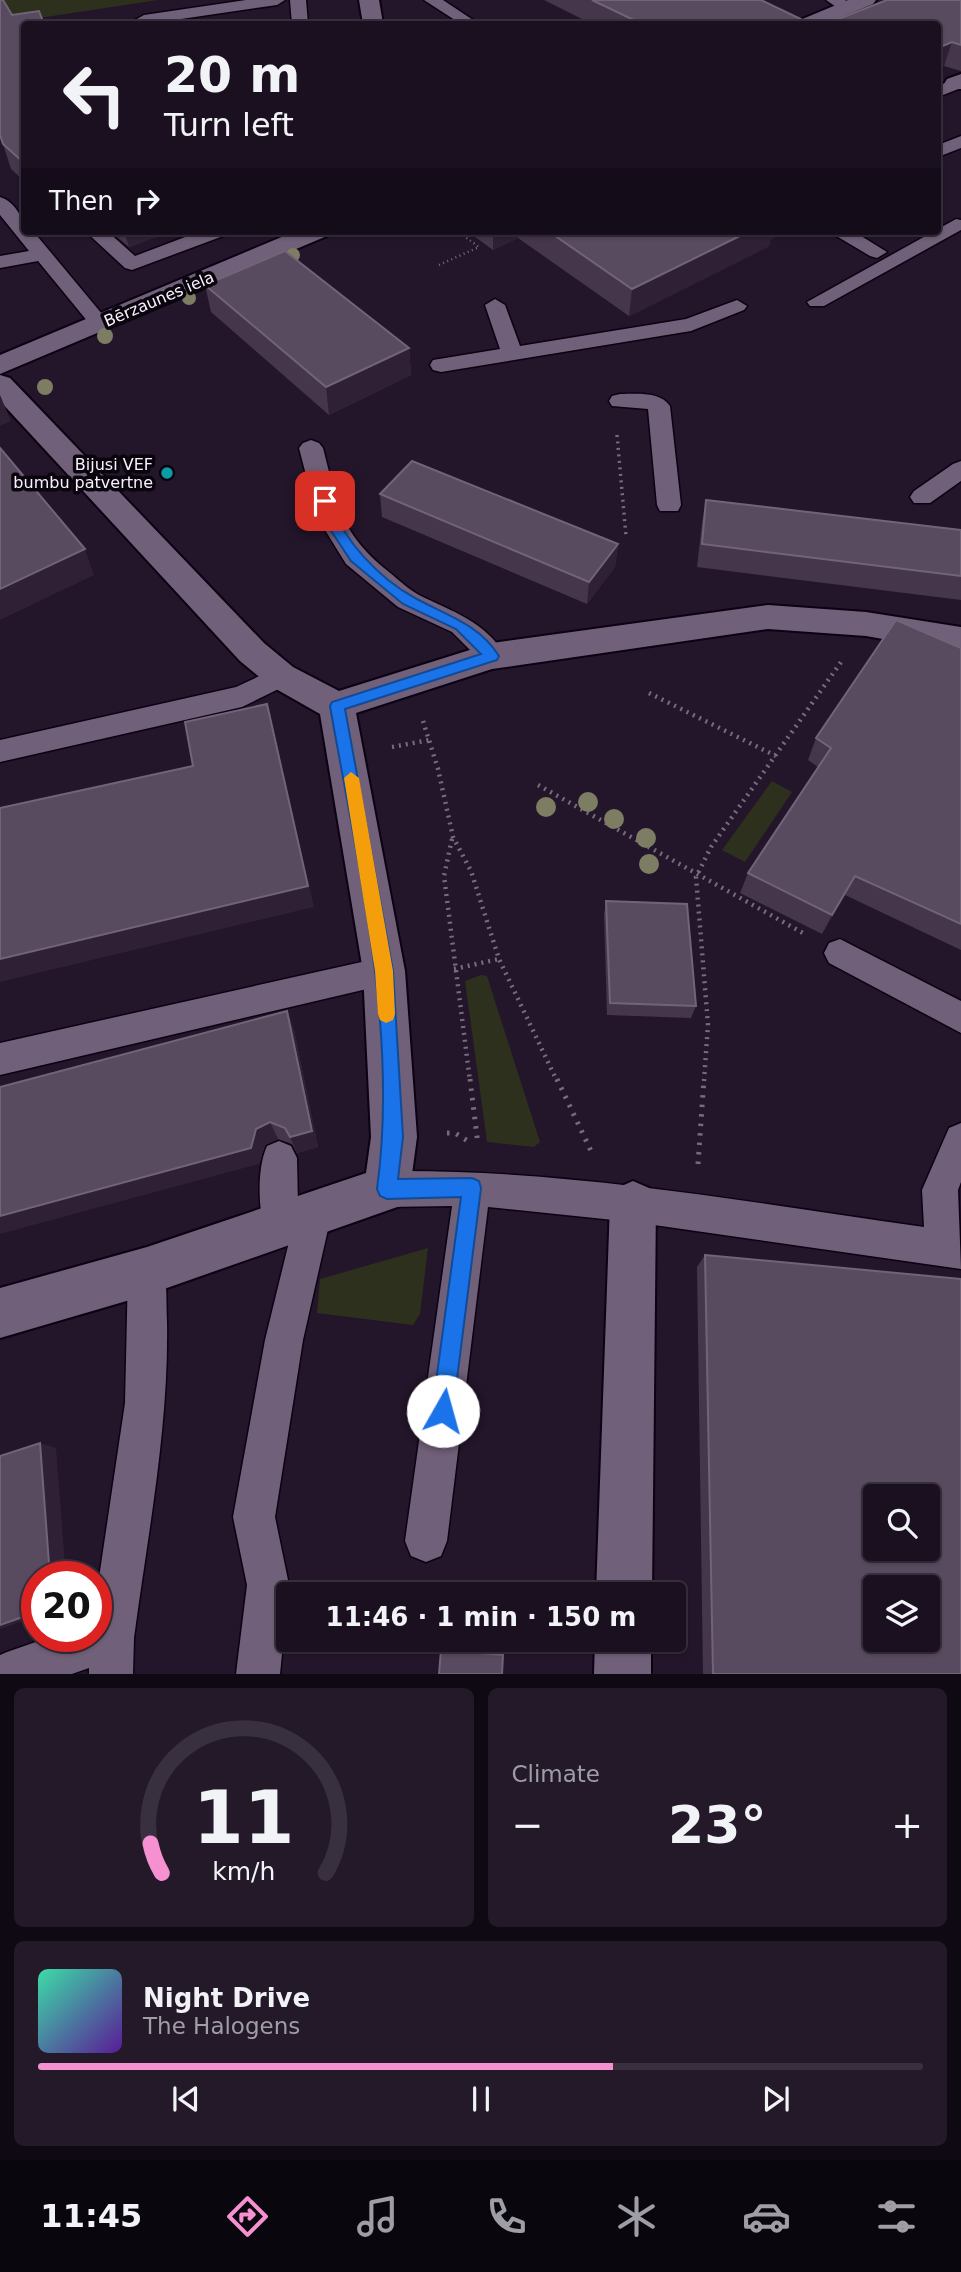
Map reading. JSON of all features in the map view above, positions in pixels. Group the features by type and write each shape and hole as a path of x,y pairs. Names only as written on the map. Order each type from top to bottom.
{"street":[{"path":"369,0 372,21"},
{"path":"813,21 849,3"},
{"name":"Bērzaunes iela","path":"0,365 309,235"},
{"path":"0,384 252,652 281,676 337,706 409,680 492,656 768,617 866,624 961,640"},
{"path":"0,1313 146,1271 297,1222 387,1189 394,1137 384,971 337,706"},
{"path":"624,1582 633,1204"},
{"path":"622,1674 623,1652"}],"lane":[{"path":"142,21 277,0"},
{"path":"298,0 300,21"},
{"path":"432,0 466,21"},
{"path":"941,151 961,141"},
{"path":"0,203 21,230"},
{"path":"941,233 956,225"},
{"path":"25,235 100,324"},
{"path":"99,235 132,264 208,235"},
{"path":"845,235 877,252"},
{"path":"817,302 938,235"},
{"path":"0,262 41,255"},
{"path":"495,304 512,353"},
{"path":"440,365 691,325 737,306"},
{"path":"620,401 652,402 659,406 669,505"},
{"path":"311,448 329,517 355,558 407,600 461,625 492,656"},
{"path":"922,497 961,468"},
{"path":"0,751 242,696 281,676"},
{"path":"840,953 961,1018"},
{"path":"0,1059 313,985 384,971"},
{"path":"387,1189 472,1188 633,1204 953,1249 940,1191 961,1140"},
{"path":"258,1674 268,1585 254,1517 284,1340 297,1222 279,1158"},
{"path":"426,1541 472,1188"},
{"path":"7,1674 111,1656 145,1402 148,1353 146,1271"}],"path":[{"path":"439,265 479,247 462,235"},
{"path":"694,1214 708,1025 696,877 711,847 866,624"},
{"path":"409,680 438,769 453,837 471,871 499,959 602,1177 633,1204"},
{"path":"649,692 776,756"},
{"path":"538,785 696,877 840,953"},
{"path":"453,837 444,876 478,1147 472,1188"},
{"path":"454,969 499,959"}],"green space":[{"path":"0,0 158,0 0,24"},
{"path":"772,781 792,792 745,862 722,850"},
{"path":"481,975 487,976 540,1142 534,1147 487,1142 465,981"},
{"path":"428,1248 420,1314 413,1325 317,1313 320,1279"}],"building":[{"path":"0,0 3,0 12,15 39,11 43,21 21,21 21,160 3,144 0,135"},
{"path":"592,0 761,0 805,21 636,21"},
{"path":"887,0 961,0 961,45 952,42 941,47 941,21 833,21"},
{"path":"554,235 742,235 632,289"},
{"path":"285,251 409,348 326,387 205,285"},
{"path":"0,448 85,549 0,589"},
{"path":"412,461 618,544 589,582 380,494"},
{"path":"706,500 961,530 961,576 702,544"},
{"path":"896,620 961,648 961,924 855,876 832,915 748,873 831,748 816,738"},
{"path":"267,704 308,886 0,959 0,808 193,766 185,722"},
{"path":"606,901 687,904 696,1006 610,1003"},
{"path":"287,1011 312,1131 290,1137 285,1128 270,1122 256,1129 251,1148 0,1216 0,1087"},
{"path":"705,1255 961,1279 961,1674 713,1674"},
{"path":"40,1443 49,1561 21,1561 21,1618 0,1625 0,1456"},
{"path":"441,1652 503,1655 502,1674 439,1674"}],"slow traffic":[{"path":"351,778 384,971 386,1014"}],"place":[{"name":"Bijusi VEF bumbu patvertne","path":"167,473"}],"route":[{"path":"325,501 329,517 355,558 407,600 461,625 492,656 409,680 337,706 384,971 394,1137 387,1189 472,1188 443,1411"}]}
